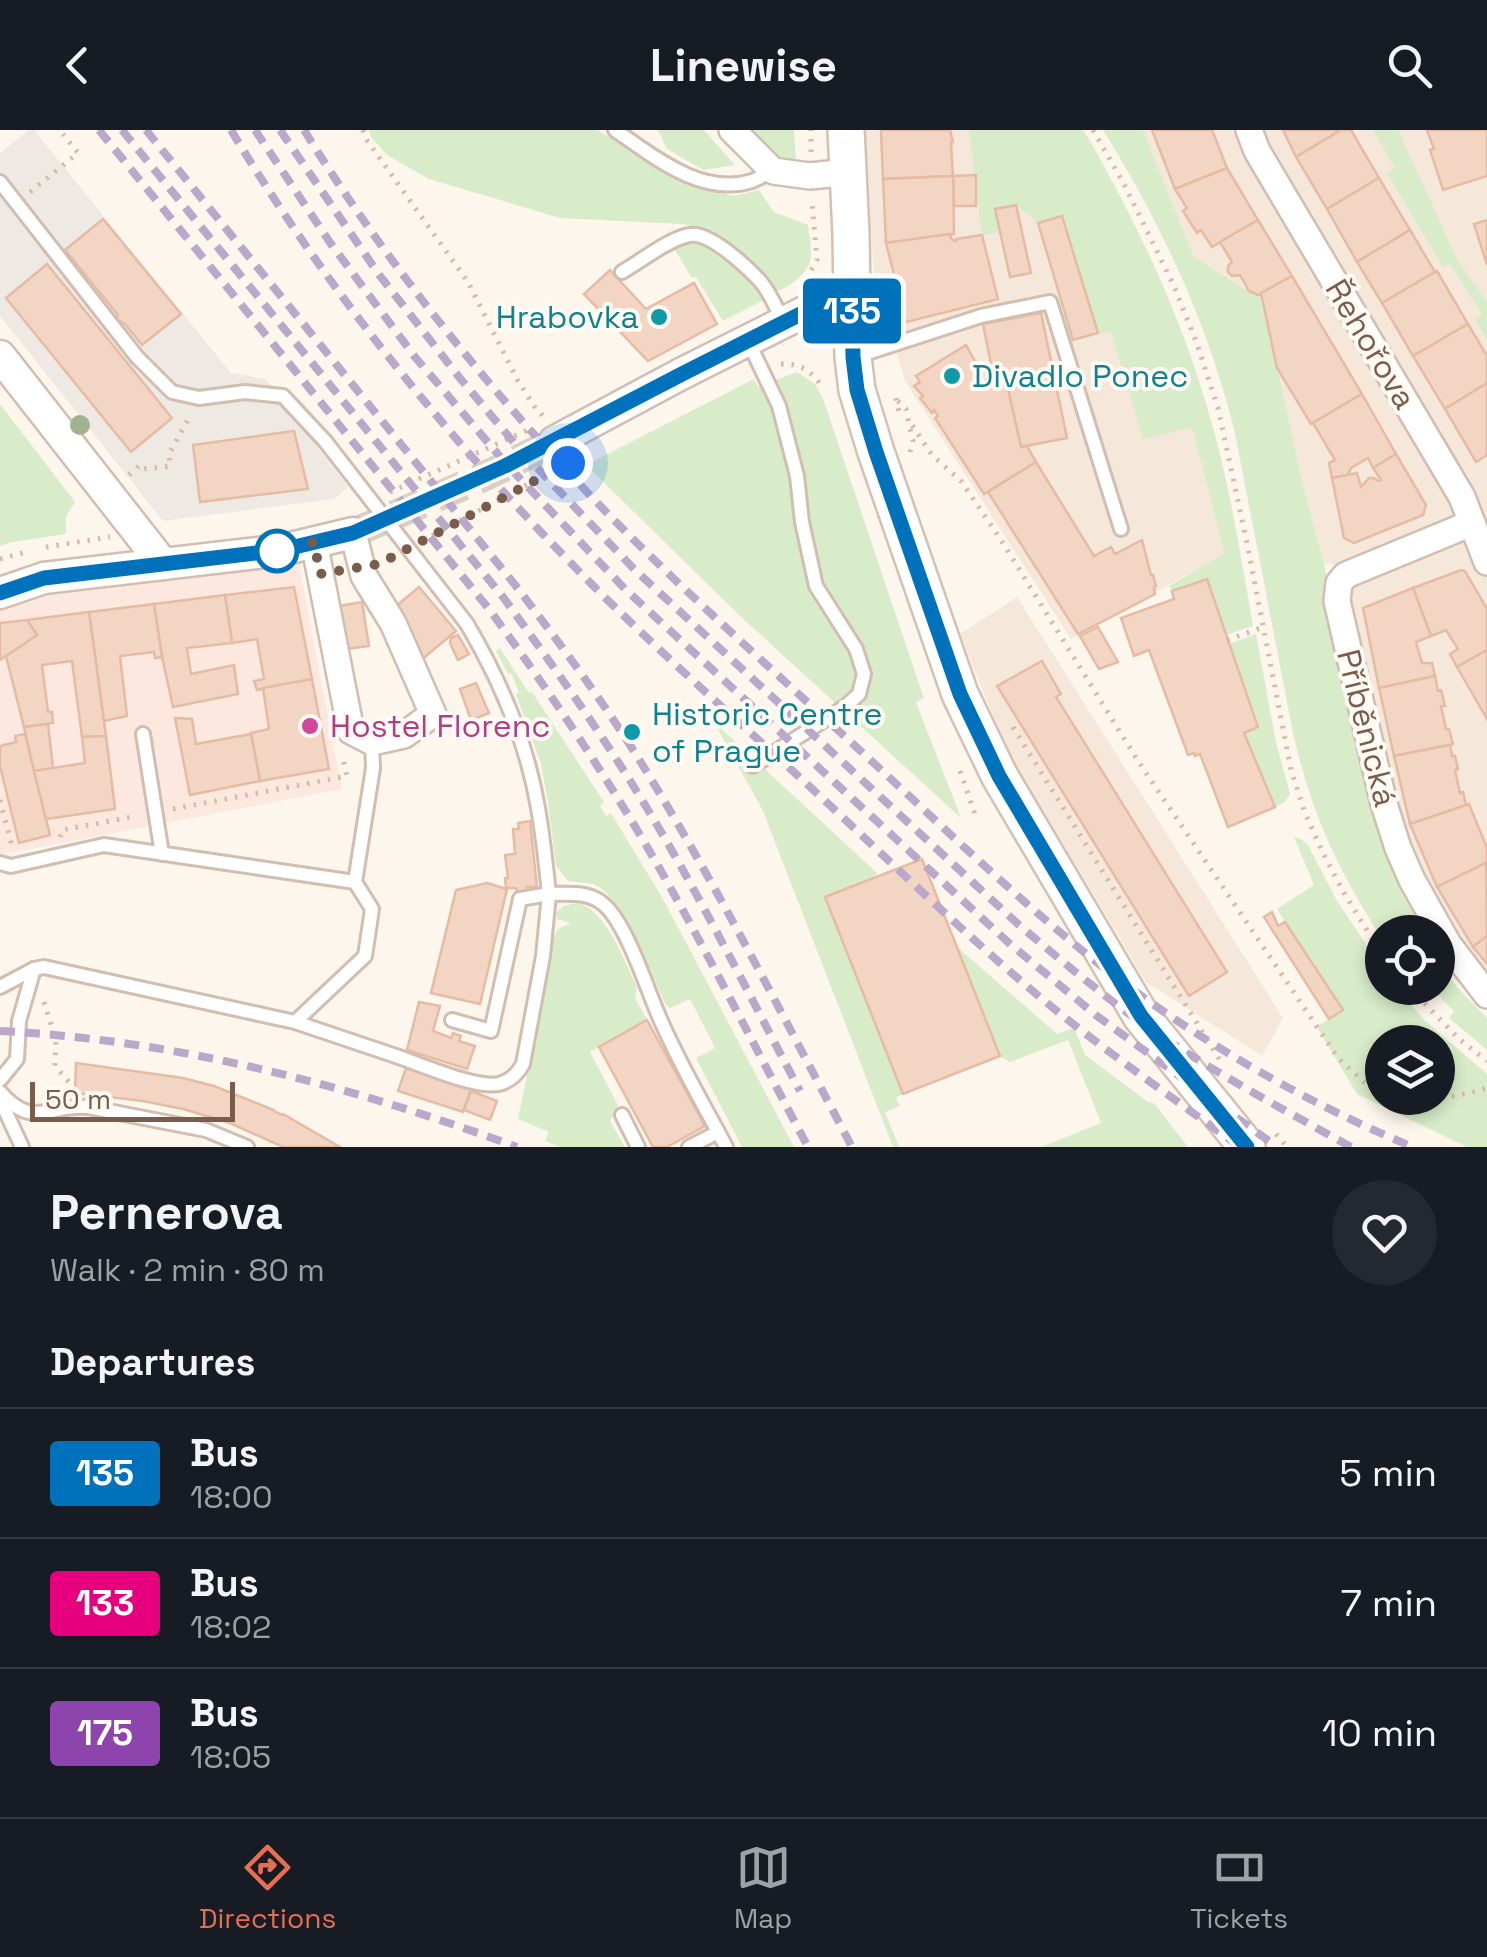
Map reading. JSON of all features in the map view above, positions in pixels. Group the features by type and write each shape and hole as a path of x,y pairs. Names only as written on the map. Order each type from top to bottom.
{"main road":[{"path":"846,130 857,390 960,694 999,776 1141,1016 1261,1141"}],"street":[{"path":"732,130 774,170 810,176 849,172"},
{"name":"Řehořova","path":"1249,130 1257,151 1462,497 1487,562"},
{"path":"553,438 852,288"},
{"path":"0,356 163,564"},
{"name":"Příběnická","path":"1472,523 1346,575 1340,583 1337,601 1384,804 1398,848 1448,944 1487,995"},
{"path":"0,592 44,578 282,550 314,542 353,533 364,576 393,623 433,714 404,734 372,742 351,731 314,542"}],"lane":[{"path":"615,130 683,174 703,180 749,182 774,170"},
{"path":"0,182 137,357 172,392 199,398 246,392 283,396 326,441 467,624 482,650 530,770 549,894 522,1064 518,1073 499,1084 457,1077 295,1022 44,967 0,987"},
{"path":"622,272 688,234 701,234 720,245 761,282 784,324"},
{"path":"853,357 981,316 1050,302 1121,528"},
{"path":"748,342 779,406 797,476 816,586 856,649 864,674 859,694 846,706 753,766"},
{"path":"144,734 162,854"},
{"path":"295,1022 365,956 372,909 356,882 374,768 372,742"},
{"path":"0,863 11,866 104,845 356,882"},
{"path":"452,1020 491,1032 520,899 549,894 585,894 595,898 610,910 643,974 658,1015 726,1147"},
{"path":"0,1080 17,1058 19,1020 34,969"},
{"path":"0,1095 22,1146"},
{"path":"0,1095 25,1113 88,1107 206,1130 247,1147"},
{"path":"622,1116 638,1147"},
{"path":"689,1147 718,1132"}],"path":[{"path":"363,130 468,282 518,381 553,438"},
{"path":"1093,130 1174,286 1196,341 1218,408 1291,770 1305,813 1365,927"},
{"path":"16,204 78,153 63,134"},
{"path":"810,176 817,260"},
{"path":"143,470 170,466 168,454 199,398"},
{"path":"910,452 912,440 906,408 896,398 900,422 910,452 915,466"},
{"path":"909,425 932,455 960,481 1001,540 1138,761 1338,1058 1365,1082"},
{"path":"384,495 553,438"},
{"path":"412,546 553,438"},
{"path":"1227,640 1263,627"},
{"path":"1010,722 1222,1063"},
{"path":"44,840 60,837 62,830 347,776 341,750"},
{"path":"0,800 12,846 28,843"},
{"path":"1426,1005 1487,1061"},
{"path":"56,1040 55,1066 69,1082"},
{"path":"1455,1097 1487,1088"},
{"path":"1261,1141 1287,1147"}],"shaded area":[{"path":"34,130 231,373 266,379 348,487 334,499 163,521 0,316 0,153"},
{"path":"865,130 969,130 976,175 999,232 995,209 1016,205 1062,216 1097,332 1111,332 1143,439 1192,426 1224,554 1071,639 905,381 874,275"},
{"path":"1143,130 1487,130 1487,971 1464,948 1455,932 1455,915 1445,915 1423,875 1388,771 1341,565 1324,563 1303,485 1261,294 1249,291 1194,257"},
{"path":"299,564 342,789 0,855 0,608 15,600"},
{"path":"1017,597 1283,1018 1262,1056 1146,982 1008,752 960,634"}],"green space":[{"path":"369,130 597,130 687,182 733,196 759,190 774,212 808,225 810,261 797,279 778,291 712,231 682,224 560,218 429,179 387,155"},
{"path":"658,130 704,130 735,165 703,170 667,149"},
{"path":"744,130 794,130 796,161 772,158"},
{"path":"969,130 1083,130 1089,139 1156,270 1196,371 1228,488 1253,626 1226,635 1207,579 1172,591 1169,586 1224,553 1192,427 1143,440 1111,332 1098,333 1062,216 1038,223 1016,205 995,209 1000,232 982,235"},
{"path":"1103,130 1143,130 1194,257 1249,291 1261,293 1324,563 1372,802 1416,915 1367,915 1338,863 1317,813 1292,728 1237,441 1223,390 1196,312 1144,200"},
{"path":"1373,130 1398,130 1457,259 1487,302 1487,340 1475,319 1482,314 1450,264 1443,267 1387,173 1395,168"},
{"path":"700,243 742,273 764,300 723,321 674,248"},
{"path":"797,372 815,384 823,399 924,698 916,702 961,818 739,615 586,465 754,379 758,387"},
{"path":"0,404 75,502 66,516 66,534 0,546"},
{"path":"1256,634 1290,794 1275,807 1244,733 1229,644"},
{"path":"500,648 604,802 600,806 606,816 611,813 663,899 794,1147 742,1147 696,1058 715,1048 690,999 670,1008 666,1005 628,924 609,895 595,885 568,881 556,866 541,764 516,694 519,692 496,651"},
{"path":"714,722 877,873 825,898 903,1094 896,1098 900,1106 885,1112 899,1147 893,1147 763,811"},
{"path":"1294,837 1301,839 1365,943 1365,1005 1411,1005 1430,1025 1365,1025 1365,1098 1357,1094 1317,1027 1342,1010 1277,909 1314,885"},
{"path":"577,903 597,915 606,926 637,987 635,998 647,1020 590,1052 618,1105 610,1121 625,1147 559,1147 545,1141 549,1132 518,1119 547,980 551,940 558,929 571,923 557,919 556,913 563,906"},
{"path":"956,946 1057,1034 1074,1028 1085,1055 1154,1103 1188,1147 1041,1147 1101,1123 1068,1040 1010,1062 1000,1056"},
{"path":"1455,985 1487,1018 1487,1050 1449,1018 1454,1011 1448,1005 1455,1005"},
{"path":"1455,1047 1487,1074 1487,1147 1467,1147 1401,1115 1455,1115"}],"building":[{"path":"881,130 950,130 953,176 883,179"},
{"path":"1152,130 1212,130 1227,168 1175,189"},
{"path":"1283,130 1341,130 1296,157"},
{"path":"1341,130 1351,130 1379,178 1327,209 1296,157"},
{"path":"1427,130 1487,130 1487,176 1443,190"},
{"path":"1227,168 1258,220 1212,247 1201,230 1197,233 1175,189"},
{"path":"976,175 976,206 954,206 953,176"},
{"path":"953,176 954,234 886,243 883,179"},
{"path":"1379,178 1410,230 1357,262 1327,209"},
{"path":"1016,205 1031,273 1010,277 995,209"},
{"path":"1062,216 1098,333 1073,340 1038,223"},
{"path":"103,219 181,314 142,345 116,319 118,315 65,250"},
{"path":"1258,220 1292,276 1258,295 1249,291 1240,275 1228,272 1232,262 1220,242"},
{"path":"1487,220 1487,265 1474,224"},
{"path":"1410,230 1435,272 1382,303 1357,262"},
{"path":"950,234 956,241 982,235 998,299 906,322 886,243"},
{"path":"47,264 172,418 131,452 6,298"},
{"name":"Hrabovka","path":"610,270 646,309 694,283 717,324 648,361 584,294"},
{"path":"1437,271 1468,324 1413,356 1382,303"},
{"path":"1292,276 1362,394 1311,424 1277,368 1261,293"},
{"path":"1041,313 1067,438 1021,447 1004,372 993,374 983,324"},
{"path":"1468,324 1487,356 1487,383 1445,409 1413,356"},
{"path":"966,345 979,368 991,366 993,374 1004,372 1021,447 1027,446 1036,462 984,494 935,418 938,416 914,386 920,382 916,376"},
{"path":"1487,383 1487,455 1476,462 1445,409"},
{"path":"1362,394 1396,454 1373,468 1368,458 1351,468 1348,475 1332,478 1329,463 1335,460 1313,423"},
{"path":"294,431 308,489 200,502 193,445"},
{"path":"1396,454 1426,505 1423,515 1354,543 1344,538 1332,478 1357,473 1361,487 1369,478 1381,480 1373,468"},
{"path":"1036,462 1094,556 1111,547 1115,554 1142,540 1155,594 1078,634 988,492"},
{"path":"1461,570 1487,609 1487,650 1457,667 1450,654 1458,649 1446,630 1431,636 1413,588"},
{"path":"1207,579 1258,727 1244,733 1275,807 1228,827 1200,754 1188,755 1149,650 1134,656 1121,618 1174,599 1172,591"},
{"path":"294,587 312,679 257,690 254,681 264,679 257,639 232,643 225,595"},
{"path":"419,587 456,631 420,661 383,617"},
{"path":"1413,588 1431,636 1416,642 1422,663 1432,663 1435,676 1379,688 1363,608"},
{"path":"225,595 232,643 187,648 191,674 234,665 238,694 173,707 154,604"},
{"path":"362,602 369,646 346,649 339,606"},
{"path":"154,604 162,657 155,658 154,652 120,656 127,716 104,721 89,612"},
{"path":"89,612 106,736 82,737 72,661 42,665 53,723 24,727 6,656 37,635 27,620"},
{"path":"27,620 37,635 0,660 0,623"},
{"path":"1098,627 1118,662 1099,669 1080,636"},
{"path":"458,635 469,654 458,660 450,643"},
{"path":"1487,650 1487,719 1457,667"},
{"path":"1042,661 1061,694 1056,697 1227,972 1189,996 997,686"},
{"path":"1435,676 1453,744 1394,756 1379,688"},
{"path":"312,679 329,769 260,781 251,733 269,729 263,688"},
{"path":"476,683 489,713 471,720 460,689"},
{"path":"175,718 192,719 196,744 251,734 260,781 190,795"},
{"path":"48,724 53,768 34,771 24,727"},
{"path":"25,734 50,835 19,843 0,766 0,746 16,742 15,736"},
{"path":"106,736 115,809 46,819 34,771 85,763 82,737"},
{"path":"1450,745 1466,805 1410,824 1394,756"},
{"path":"1469,804 1487,848 1487,862 1437,887 1410,824"},
{"path":"530,821 537,887 517,893 516,888 506,888 505,855 515,854 513,829 519,829 518,823"},
{"path":"922,859 1000,1056 903,1094 825,897"},
{"path":"1486,863 1487,936 1473,947 1437,887"},
{"path":"487,883 507,889 480,1004 431,993 456,890"},
{"path":"1272,912 1278,926 1285,922 1343,1010 1329,1019 1264,917"},
{"path":"1487,936 1487,964 1473,947"},
{"path":"419,1002 440,1006 433,1031 451,1038 453,1033 461,1036 459,1041 475,1046 467,1069 407,1050"},
{"path":"647,1020 705,1126 667,1147 653,1147 599,1047"},
{"path":"76,1063 214,1086 283,1114 340,1147 283,1147 230,1123 183,1109 75,1093"},
{"path":"406,1068 471,1089 463,1112 398,1091"},
{"path":"471,1091 497,1101 490,1120 464,1110"}],"tunnel":[{"path":"353,533 554,442"}],"railway":[{"path":"99,130 489,609 533,671 657,864 808,1147"},
{"path":"122,130 503,597 553,667 656,824 800,1091"},
{"path":"146,130 516,586 603,705 704,870 852,1147"},
{"path":"231,130 344,299 428,406 593,585 1015,976 1094,1040 1240,1147"},
{"path":"255,130 331,244 415,357 509,467 625,589 1010,944 1097,1016 1277,1147"},
{"path":"280,130 380,276 459,377 521,451 635,570 1019,925 1090,984 1186,1052 1351,1147"},
{"path":"304,130 409,283 487,381 570,474 697,600 985,866 1111,973 1192,1031 1279,1083 1413,1147"},
{"path":"0,1031 132,1044 263,1070 391,1104 517,1147"}],"bus line":[{"name":"135","path":"0,593 44,578 282,550 353,533 554,442 852,288 857,390 960,694 999,776 1141,1016 1247,1147"}],"place":[{"name":"Hrabovka","path":"659,317"},
{"name":"Divadlo Ponec","path":"952,376"},
{"name":"Hostel Florenc","path":"310,726"},
{"name":"Historic Centre of Prague","path":"632,732"}],"route":[{"path":"277,551 314,542 320,574 379,564 568,463"}]}
